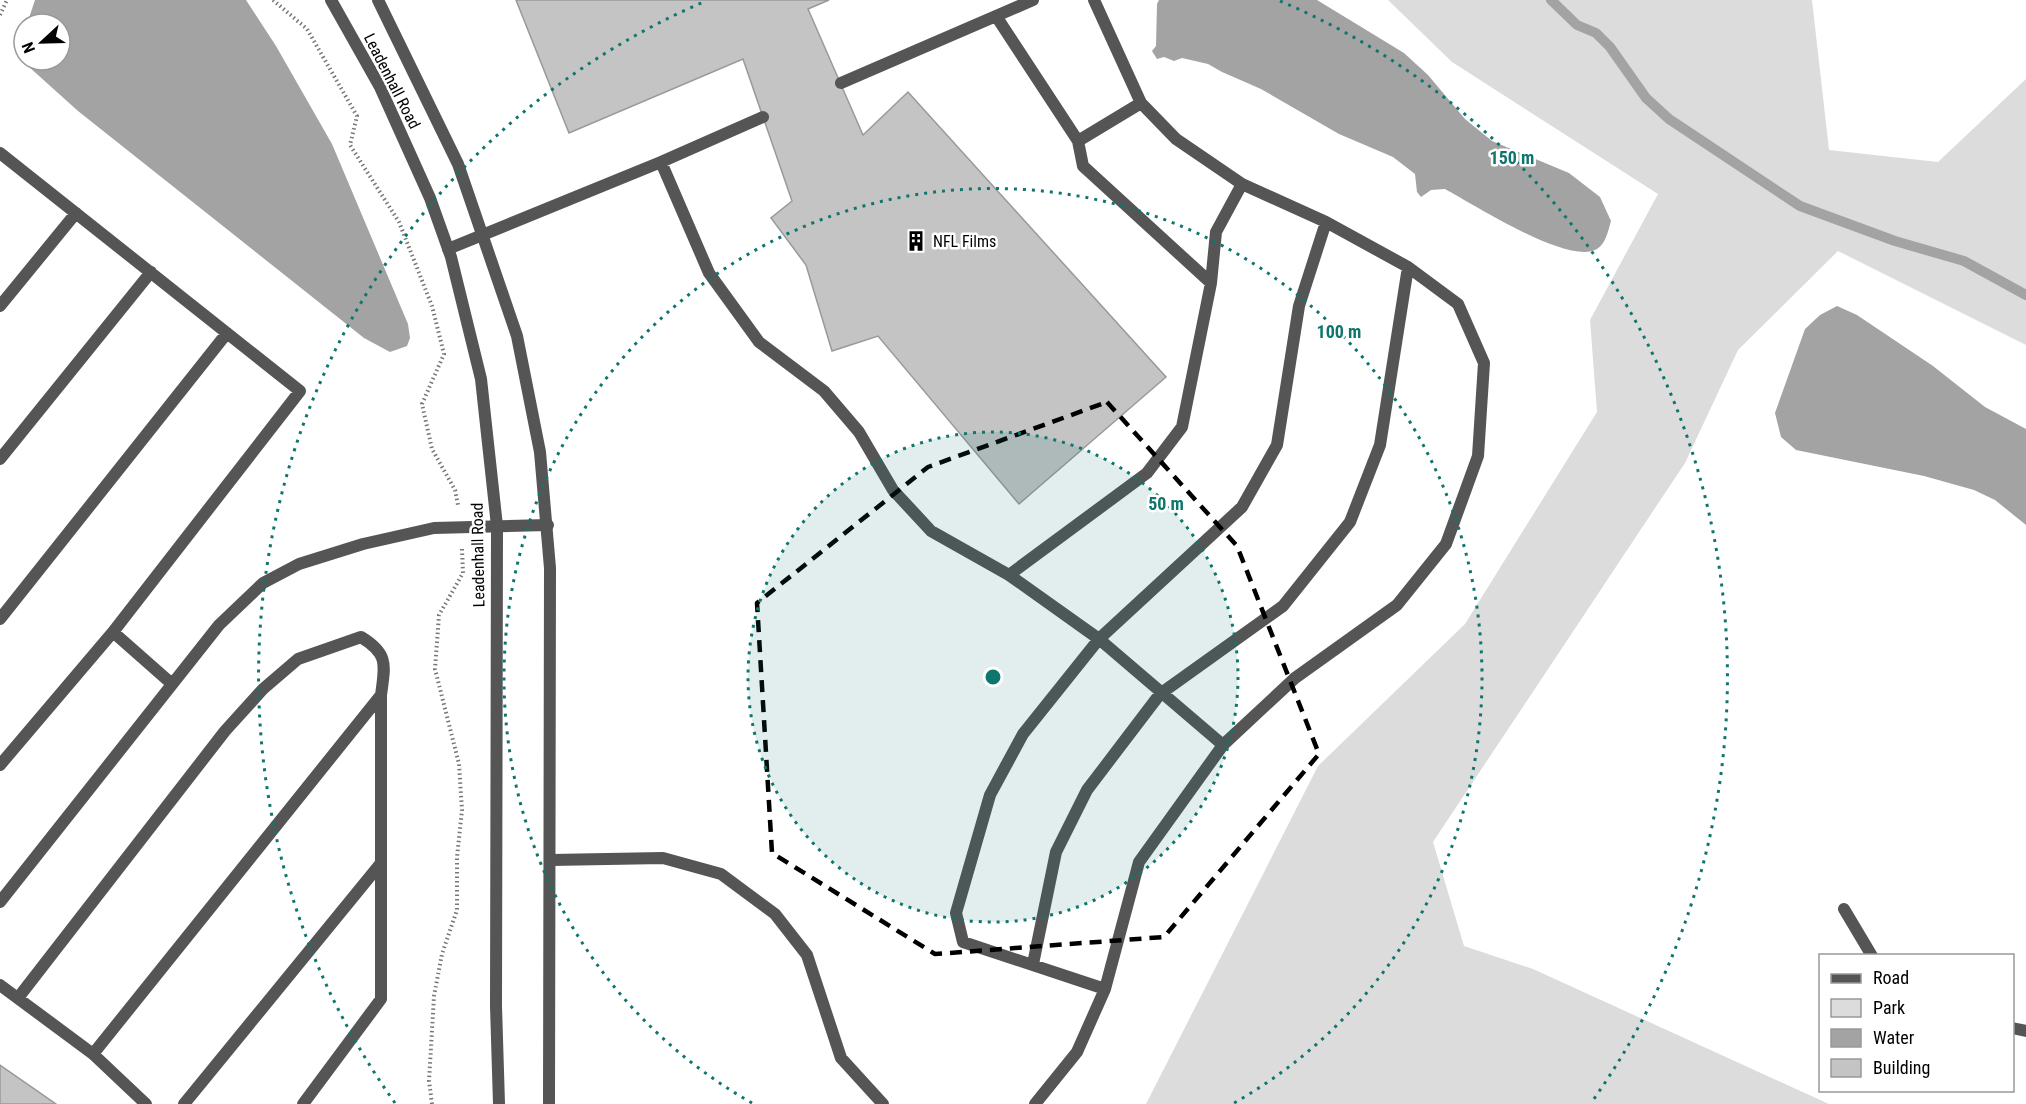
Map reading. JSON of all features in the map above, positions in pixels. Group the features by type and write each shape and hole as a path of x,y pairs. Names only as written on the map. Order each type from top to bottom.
{"street":[{"name":"Leadenhall Road","path":"331,0 380,87 430,198 448,249 481,378 497,526 496,1006 499,1104"},
{"name":"Leadenhall Road","path":"378,0 458,164 517,336 530,394 548,525 551,860 547,1014 549,1104"},
{"path":"841,83 1033,0"},
{"path":"1035,1104 1077,1052 1106,989 1139,862 1223,745 1295,678 1397,605 1446,543 1478,456 1484,363 1458,304 1408,267 1326,222 1242,184 1176,139 1141,103 1094,0"},
{"path":"996,16 1078,141 1083,166 1211,283"},
{"path":"1078,141 1141,103"},
{"path":"448,249 661,162 763,117"},
{"path":"0,153 300,391 113,632 0,765"},
{"path":"661,162 709,273 759,342 824,391 859,432 893,490 932,531 1009,575 1099,639 1160,694 1223,745"},
{"path":"1009,575 1147,473 1182,427 1211,283 1215,232 1242,184"},
{"path":"0,306 76,213"},
{"path":"1106,989 963,942 956,913 990,795 1023,734 1099,639 1242,507 1277,445 1299,306 1326,222"},
{"path":"1033,964 1056,852 1087,789 1160,694 1283,606 1350,522 1380,445 1408,267"},
{"path":"0,459 151,272"},
{"path":"0,619 227,333"},
{"path":"0,902 219,625 263,583 300,564 363,544 434,528 548,525"},
{"path":"113,632 172,684"},
{"path":"18,998 225,731 263,689 298,659 361,637 377,647 385,662 381,694 381,999 303,1104"},
{"path":"93,1054 381,694"},
{"path":"551,860 663,858 721,874 775,914 807,955 841,1058 883,1104"},
{"path":"184,1104 381,863"},
{"path":"1844,909 1871,954"},
{"path":"0,985 93,1054 146,1104"}],"path":[{"path":"0,15 7,0"}],"highlighted area":[{"path":"1107,402 1237,546 1319,754 1164,937 935,954 772,853 757,603 928,467"}],"green space":[{"path":"1388,0 1812,0 1829,150 1938,162 2026,79 2026,345 1838,251 1738,350 1685,463 1433,842 1464,946 1533,969 1829,1104 1146,1104 1318,766 1465,624 1597,412 1590,320 1658,194 1452,62"}],"water":[{"path":"35,0 246,0 276,46 332,144 408,324 410,338 407,346 390,352 364,338 78,111 35,72 72,72 72,12 31,12"},
{"path":"1159,0 1317,0 1404,53 1428,75 1465,119 1492,141 1569,173 1600,197 1611,221 1605,240 1597,249 1584,252 1565,249 1521,231 1445,189 1431,190 1421,197 1417,192 1415,174 1393,157 1339,134 1261,89 1208,64 1182,58 1174,61 1164,57 1157,59 1152,51 1156,46"},
{"path":"1837,306 1857,315 1933,366 1985,407 2026,429 2026,525 1995,500 1974,490 1924,476 1796,450 1781,437 1775,413 1805,329 1820,315"}],"building":[{"name":"NFL Films","path":"516,0 829,0 808,9 863,135 908,92 1166,377 1019,504 878,336 832,351 806,265 771,218 792,201 743,59 569,133"},
{"path":"0,1065 56,1104 0,1104"}],"waterway":[{"path":"1551,0 1577,25 1596,33 1610,47 1646,98 1669,119 1800,206 1895,241 1964,261 2026,295"}],"place":[{"name":"NFL Films","path":"916,241"}]}
